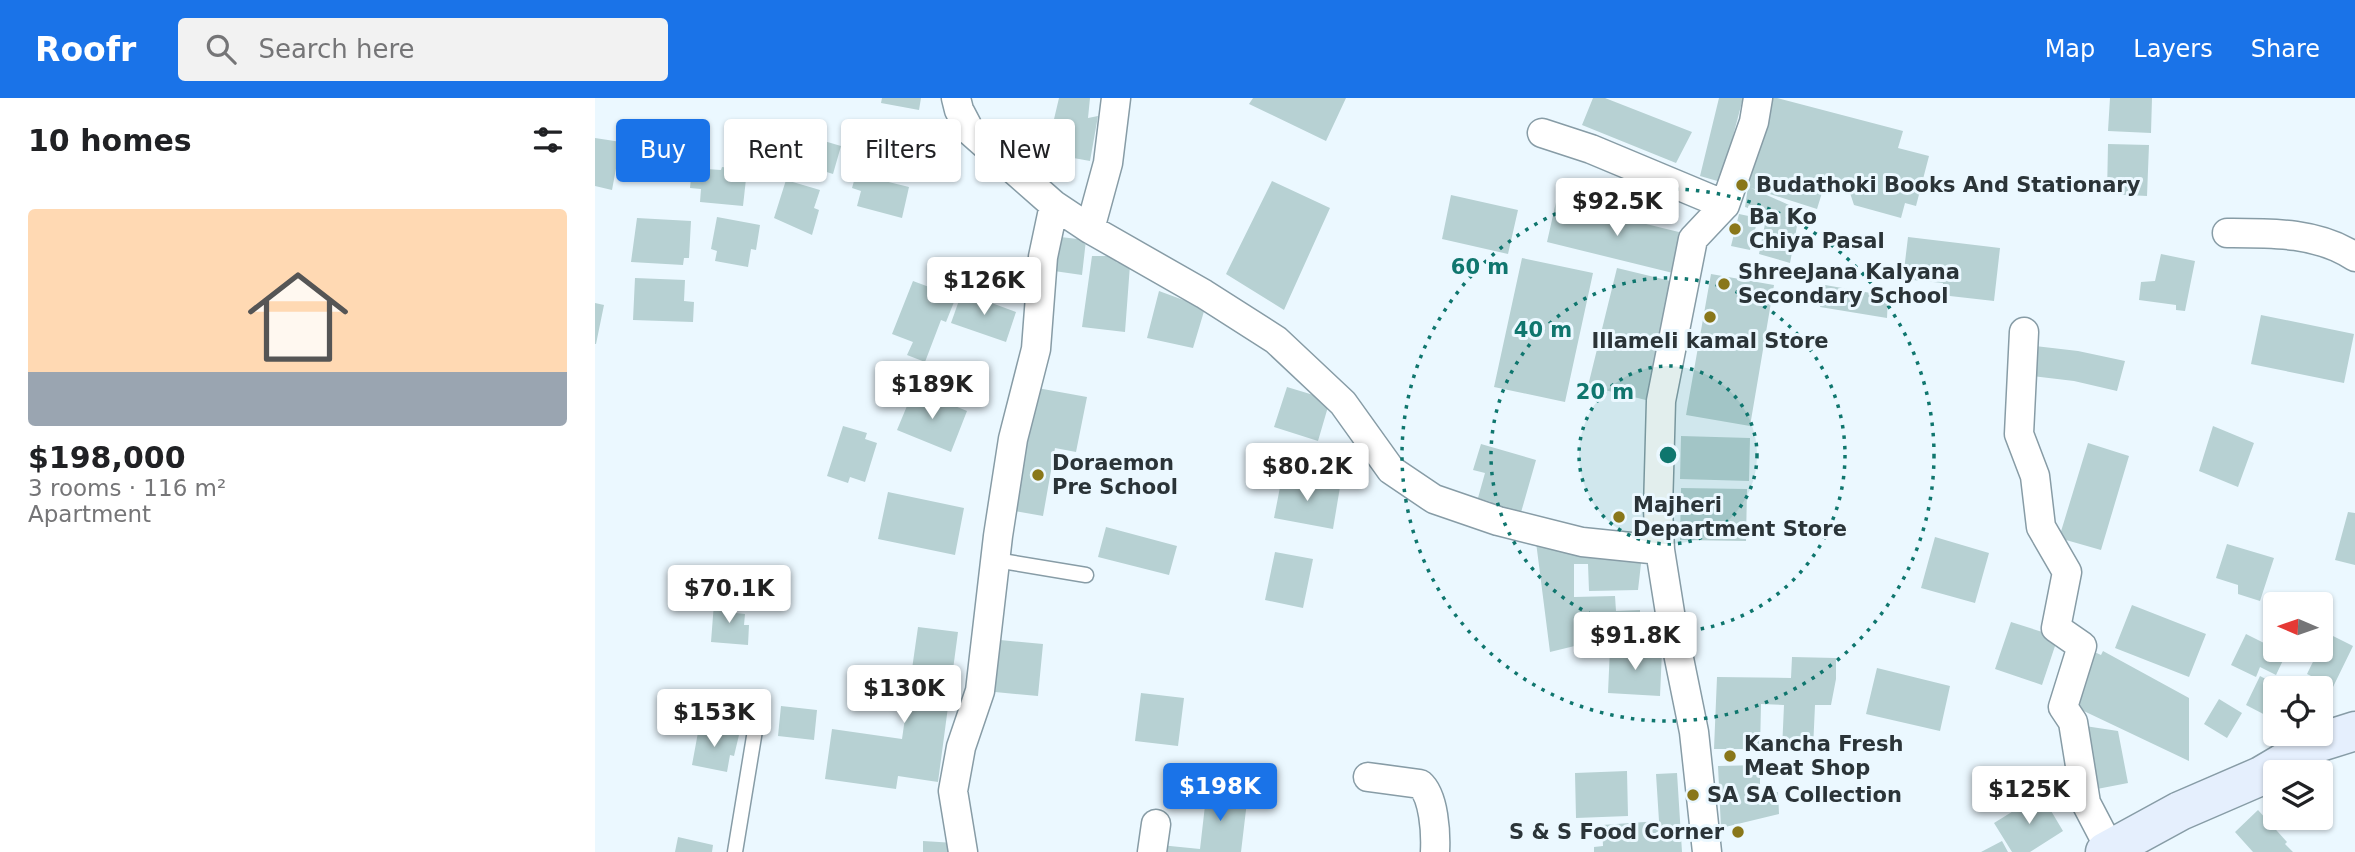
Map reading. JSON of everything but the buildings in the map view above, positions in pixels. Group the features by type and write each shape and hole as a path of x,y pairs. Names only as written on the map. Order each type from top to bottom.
{"main road":[{"path":"2108,851 2180,811 2261,776 2317,743 2355,731"}],"street":[{"path":"956,98 970,131 1053,205 1276,340 1343,403 1391,470 1434,499 1497,521 1582,542 1660,550"},
{"path":"1090,229 1108,163 1116,98"},
{"path":"1707,852 1694,732 1660,550 1658,509 1661,401 1693,239 1725,205 1754,122 1758,98"},
{"path":"1542,133 1591,149 1725,205"},
{"path":"963,852 953,792 961,747 980,691 1013,439 1036,349 1044,257 1053,205"},
{"path":"2227,233 2310,238 2342,248 2355,257"},
{"path":"2024,332 2019,434 2035,476 2041,527 2067,572 2056,628 2082,646 2063,706 2073,722 2086,803 2108,851"},
{"path":"1368,777 1420,784 1425,789 1431,809 1435,852"},
{"path":"1152,852 1156,824"}],"lane":[{"path":"996,561 1086,575"},
{"path":"735,852 761,700"}],"place":[{"name":"Budathoki Books And Stationary","path":"1742,185"},
{"name":"Ba Ko Chiya Pasal","path":"1735,229"},
{"name":"ShreeJana Kalyana Secondary School","path":"1724,284"},
{"name":"Illameli kamal Store","path":"1710,317"},
{"name":"Doraemon Pre School","path":"1038,475"},
{"name":"Majheri Department Store","path":"1619,517"},
{"name":"Kancha Fresh Meat Shop","path":"1730,756"},
{"name":"SA SA Collection","path":"1693,795"},
{"name":"S & S Food Corner","path":"1738,832"}]}
